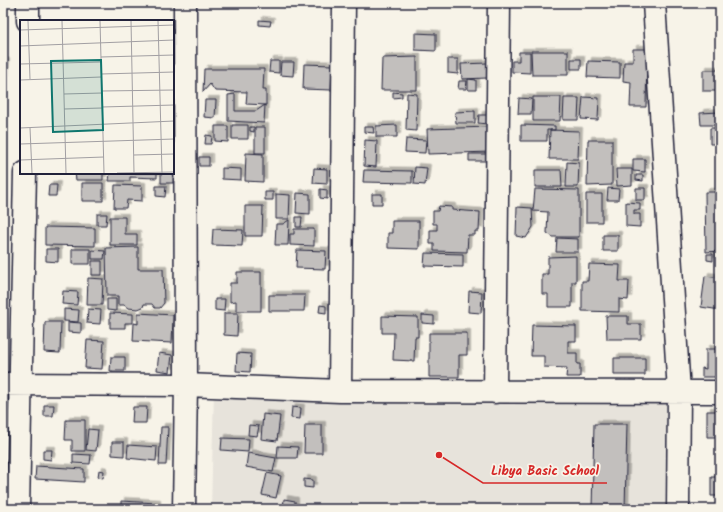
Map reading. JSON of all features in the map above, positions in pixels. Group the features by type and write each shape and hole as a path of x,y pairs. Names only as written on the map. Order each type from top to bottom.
{"street":[{"path":"28,3 28,20"},
{"path":"184,509 186,385 185,3"},
{"path":"340,391 344,3"},
{"path":"495,392 499,3"},
{"path":"654,3 679,392 678,509"},
{"path":"18,509 12,384 25,174"},
{"path":"12,384 186,385 340,391 720,392"}],"shaded area":[{"path":"214,391 667,401 665,509 211,509"}],"building":[{"path":"259,20 271,21 270,26 259,25"},
{"path":"415,33 436,34 436,51 415,50"},
{"path":"633,49 647,49 646,107 630,107 631,82 623,81 624,62 633,62"},
{"path":"531,51 568,51 568,75 532,75"},
{"path":"519,52 530,52 530,73 512,72 512,61 519,61"},
{"path":"417,57 417,90 381,90 382,58"},
{"path":"448,59 458,59 458,74 448,73"},
{"path":"571,59 581,59 581,69 571,69"},
{"path":"3,61 6,62 5,79 3,79"},
{"path":"270,61 279,61 279,73 269,72"},
{"path":"588,61 620,62 620,78 587,77"},
{"path":"281,62 294,62 293,76 280,75"},
{"path":"487,63 487,78 462,79 461,64"},
{"path":"304,64 332,65 331,90 303,89"},
{"path":"204,69 264,69 263,90 266,90 266,105 246,104 247,92 215,91 210,84 203,92"},
{"path":"703,70 720,70 720,91 703,91"},
{"path":"468,79 476,80 476,90 468,90"},
{"path":"459,81 467,81 466,89 458,89"},
{"path":"393,92 402,93 402,97 393,98"},
{"path":"407,93 417,94 416,131 406,130"},
{"path":"235,94 235,111 256,111 265,105 264,123 228,121 228,95"},
{"path":"533,97 561,97 560,121 533,121"},
{"path":"583,97 599,98 598,120 581,119"},
{"path":"519,98 532,99 531,114 518,114"},
{"path":"564,98 579,98 578,120 563,120"},
{"path":"205,100 216,100 215,118 204,117"},
{"path":"475,111 475,123 456,123 455,112"},
{"path":"720,112 720,125 701,125 700,113"},
{"path":"479,115 487,115 487,124 478,123"},
{"path":"232,125 248,125 248,139 232,139"},
{"path":"397,125 397,137 376,137 376,126"},
{"path":"521,125 555,126 555,130 547,130 547,141 521,141"},
{"path":"215,126 228,126 228,142 215,141"},
{"path":"250,127 254,127 254,132 250,131"},
{"path":"255,127 265,127 265,153 255,153"},
{"path":"364,127 373,127 374,133 364,132"},
{"path":"490,127 490,152 428,154 427,129"},
{"path":"710,128 720,128 720,144 710,144"},
{"path":"550,130 579,131 578,159 549,159"},
{"path":"206,135 212,136 211,144 205,144"},
{"path":"406,139 426,140 425,153 405,152"},
{"path":"365,140 377,141 376,167 364,166"},
{"path":"588,140 612,140 612,185 587,186"},
{"path":"246,153 263,154 263,182 245,181"},
{"path":"469,154 486,154 486,161 469,161"},
{"path":"199,157 209,157 209,166 199,166"},
{"path":"633,159 645,159 645,172 633,171"},
{"path":"567,162 579,163 578,187 566,187"},
{"path":"415,167 427,168 425,185 414,184"},
{"path":"222,168 241,169 241,180 222,179"},
{"path":"314,168 327,169 327,184 313,183"},
{"path":"616,169 632,169 632,185 617,186"},
{"path":"364,170 412,171 412,183 363,182"},
{"path":"535,170 561,170 562,187 535,187"},
{"path":"75,174 103,174 103,180 76,180"},
{"path":"110,174 157,174 157,178 130,177 130,181 109,181"},
{"path":"161,174 173,174 173,183 161,183"},
{"path":"636,175 643,175 643,181 636,180"},
{"path":"82,183 103,183 103,201 82,201"},
{"path":"49,185 57,185 56,196 48,196"},
{"path":"115,185 142,186 142,201 127,200 126,208 114,208"},
{"path":"156,186 166,186 165,197 156,196"},
{"path":"608,188 619,189 618,200 607,200"},
{"path":"636,188 645,188 645,200 636,200"},
{"path":"320,189 327,190 327,199 320,198"},
{"path":"535,189 579,190 579,237 553,237 547,233 548,212 533,211"},
{"path":"265,192 273,192 273,200 265,200"},
{"path":"705,192 720,192 720,251 706,252"},
{"path":"297,193 310,194 310,214 296,213"},
{"path":"276,194 290,195 289,219 276,219"},
{"path":"372,194 382,194 382,204 372,204"},
{"path":"586,194 602,194 602,222 586,222"},
{"path":"626,202 640,203 640,210 634,210 634,214 640,214 640,227 626,226"},
{"path":"245,206 263,206 262,236 245,236"},
{"path":"439,206 452,207 452,210 480,212 479,231 475,231 475,235 468,235 467,252 434,251 434,244 430,244 430,230 437,230 437,224 433,224 433,211 438,211"},
{"path":"517,207 532,208 533,227 526,238 516,236"},
{"path":"97,214 107,214 106,225 97,225"},
{"path":"110,217 125,217 125,234 137,234 137,245 110,245"},
{"path":"296,217 302,217 301,227 296,227"},
{"path":"289,220 288,245 275,245 276,224 283,224"},
{"path":"392,221 419,221 419,249 388,248 388,233 392,233"},
{"path":"45,227 95,228 95,246 45,245"},
{"path":"213,229 243,230 242,246 212,245"},
{"path":"294,229 314,229 314,246 290,245 290,234 294,234"},
{"path":"603,235 618,235 618,251 603,251"},
{"path":"557,238 578,239 578,252 556,252"},
{"path":"138,247 138,269 163,269 164,303 160,308 155,308 152,304 144,304 143,307 138,309 128,308 124,305 118,305 118,296 107,296 106,248"},
{"path":"46,249 58,249 58,262 46,261"},
{"path":"72,249 90,249 90,264 72,264"},
{"path":"92,250 105,251 104,259 92,259"},
{"path":"297,250 326,251 325,269 296,268"},
{"path":"717,252 720,252 720,263 717,263"},
{"path":"425,253 463,254 463,267 424,266"},
{"path":"707,254 713,254 713,261 707,260"},
{"path":"576,256 576,282 572,282 572,307 548,307 548,294 542,294 542,274 548,274 548,257"},
{"path":"92,261 102,261 102,275 92,275"},
{"path":"589,264 620,265 619,281 629,281 628,300 619,299 619,312 582,311 582,281 588,281"},
{"path":"237,272 261,272 261,311 236,311 236,301 230,302 230,283 237,283"},
{"path":"705,276 720,278 720,310 701,307"},
{"path":"88,278 103,279 102,305 87,305"},
{"path":"63,291 78,292 77,305 62,304"},
{"path":"469,291 482,292 481,313 468,312"},
{"path":"269,295 305,295 304,311 269,311"},
{"path":"107,299 116,299 116,311 107,310"},
{"path":"215,299 225,299 224,311 215,310"},
{"path":"320,305 326,306 326,313 319,312"},
{"path":"64,309 79,310 78,322 64,321"},
{"path":"88,309 101,310 100,324 87,323"},
{"path":"110,313 133,314 133,323 125,323 125,328 110,328"},
{"path":"138,313 173,315 172,343 133,341 134,323 138,324"},
{"path":"224,313 238,313 237,336 224,335"},
{"path":"422,315 434,316 434,324 422,323"},
{"path":"382,316 418,317 418,337 415,337 414,361 393,360 394,333 382,333"},
{"path":"606,316 628,316 628,324 641,324 641,339 607,339"},
{"path":"45,322 61,322 60,353 44,352"},
{"path":"68,322 81,323 81,333 68,332"},
{"path":"532,325 576,326 576,341 568,341 568,353 577,353 577,364 580,364 580,377 566,377 567,368 544,367 544,356 531,356"},
{"path":"429,333 467,333 467,355 459,355 459,377 429,377"},
{"path":"87,340 104,341 102,369 85,368"},
{"path":"706,349 716,349 716,368 719,368 719,377 702,377 702,368 706,369"},
{"path":"159,353 172,355 170,372 157,370"},
{"path":"237,353 251,354 250,372 236,371"},
{"path":"111,357 125,357 125,371 110,371"},
{"path":"614,358 645,358 645,375 614,375"},
{"path":"44,405 54,405 53,416 44,416"},
{"path":"133,407 147,407 146,423 132,423"},
{"path":"292,407 301,408 300,419 291,418"},
{"path":"707,411 720,411 720,437 707,437"},
{"path":"263,414 280,416 277,441 261,439"},
{"path":"66,420 85,420 85,451 72,451 72,440 65,440"},
{"path":"594,424 627,424 625,509 592,509"},
{"path":"249,425 259,426 257,436 248,435"},
{"path":"305,425 322,425 322,453 304,453"},
{"path":"161,427 168,427 166,465 159,465"},
{"path":"88,429 98,430 96,451 86,450"},
{"path":"222,438 249,439 248,452 221,450"},
{"path":"112,442 124,442 124,456 112,455"},
{"path":"128,445 157,447 156,461 127,458"},
{"path":"278,446 298,447 297,458 277,458"},
{"path":"43,450 52,450 51,460 43,459"},
{"path":"248,453 276,458 273,472 246,467"},
{"path":"73,454 91,455 90,464 73,463"},
{"path":"36,466 84,469 84,482 35,479"},
{"path":"99,470 104,471 103,478 98,477"},
{"path":"267,473 281,476 276,498 262,495"},
{"path":"711,477 720,477 720,496 711,496"},
{"path":"304,479 313,480 313,488 304,487"},
{"path":"284,499 295,501 295,509 283,509"},
{"path":"121,501 157,503 157,509 121,509"}],"place":[{"name":"Libya Basic School","path":"439,455"}]}
